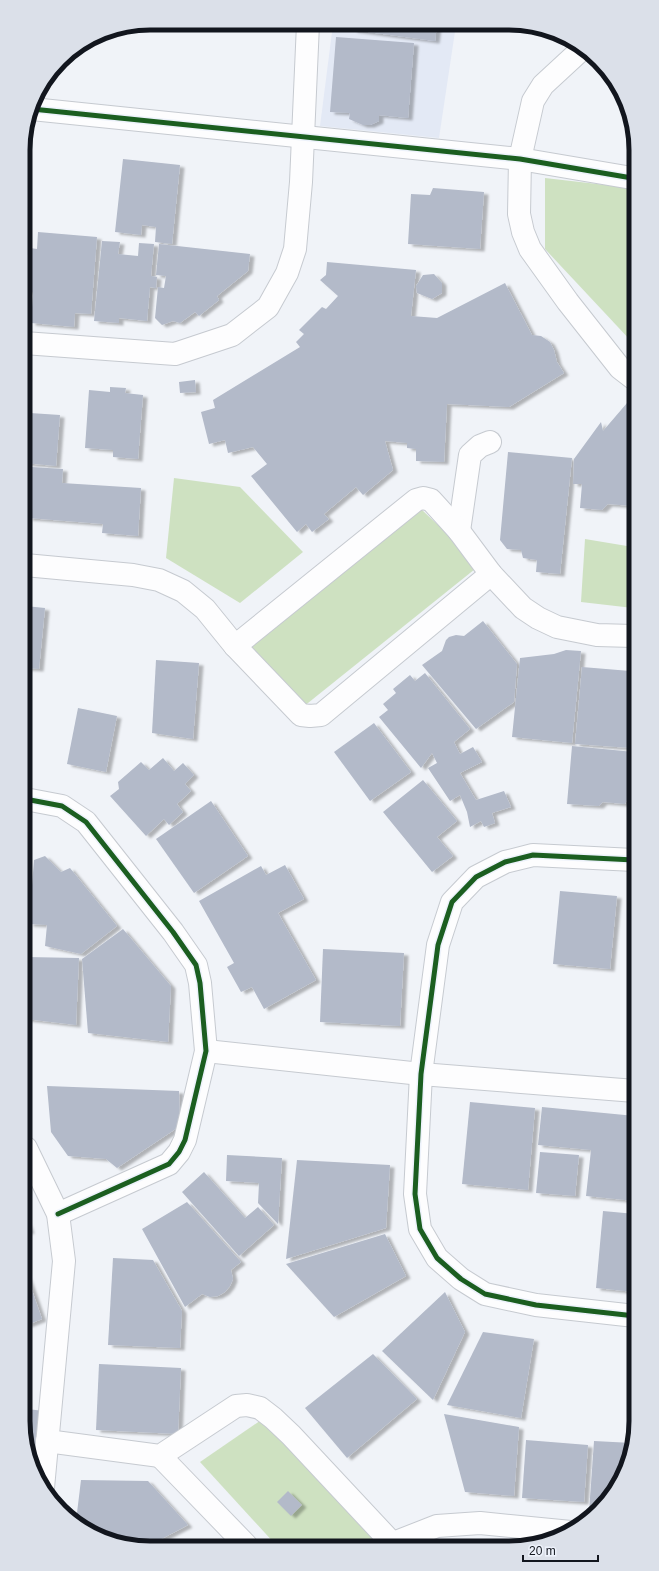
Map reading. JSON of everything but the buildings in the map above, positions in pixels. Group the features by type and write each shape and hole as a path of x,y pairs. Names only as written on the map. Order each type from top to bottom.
{"street":[{"path":"30,343 175,354 232,335 268,307 287,273 295,249 301,182 308,30"},
{"path":"579,53 543,85 533,101 520,159 519,214 523,232 530,249 577,314 620,368 629,376"},
{"path":"37,110 520,159 629,177"},
{"path":"459,531 466,472 470,455 480,446 490,442"},
{"path":"235,646 416,500 423,498 431,500 459,531 491,574 523,608 538,618 557,626 597,635 629,636"},
{"path":"30,565 133,575 158,580 183,590 205,609 235,646 301,715 310,716 321,715 491,574"},
{"path":"30,800 62,806 86,822 173,932 196,965 202,998 206,1051 185,1140 179,1152 169,1164 58,1214"},
{"path":"629,860 533,855 505,862 476,877 452,902 438,945 421,1074 415,1194 420,1229 438,1258 461,1279 486,1294 536,1305 629,1315"},
{"path":"206,1051 421,1074 629,1091"},
{"path":"30,1156 58,1214 64,1261 44,1477"},
{"path":"160,1456 212,1420 236,1406 247,1405 260,1408 291,1435 389,1541"},
{"path":"47,1441 160,1456 242,1541"},
{"path":"400,1541 437,1526 480,1523 558,1531"}],"shaded area":[{"path":"332,30 455,30 439,138 320,126"}],"green space":[{"path":"545,178 629,188 629,339 545,249"},
{"path":"174,478 240,487 303,552 240,603 166,558"},
{"path":"421,509 480,565 303,707 251,646"},
{"path":"585,539 629,546 629,608 581,602"},
{"path":"264,1418 375,1538 372,1541 272,1541 200,1462"}],"cycle path":[{"path":"37,110 520,159 629,177"},
{"path":"30,800 62,806 86,822 173,932 196,965 200,983 206,1051 185,1140 179,1152 169,1164 58,1214"},
{"path":"629,860 533,855 505,862 476,877 452,902 438,945 421,1074 415,1194 420,1229 437,1258 461,1279 485,1294 536,1305 629,1315"}]}
